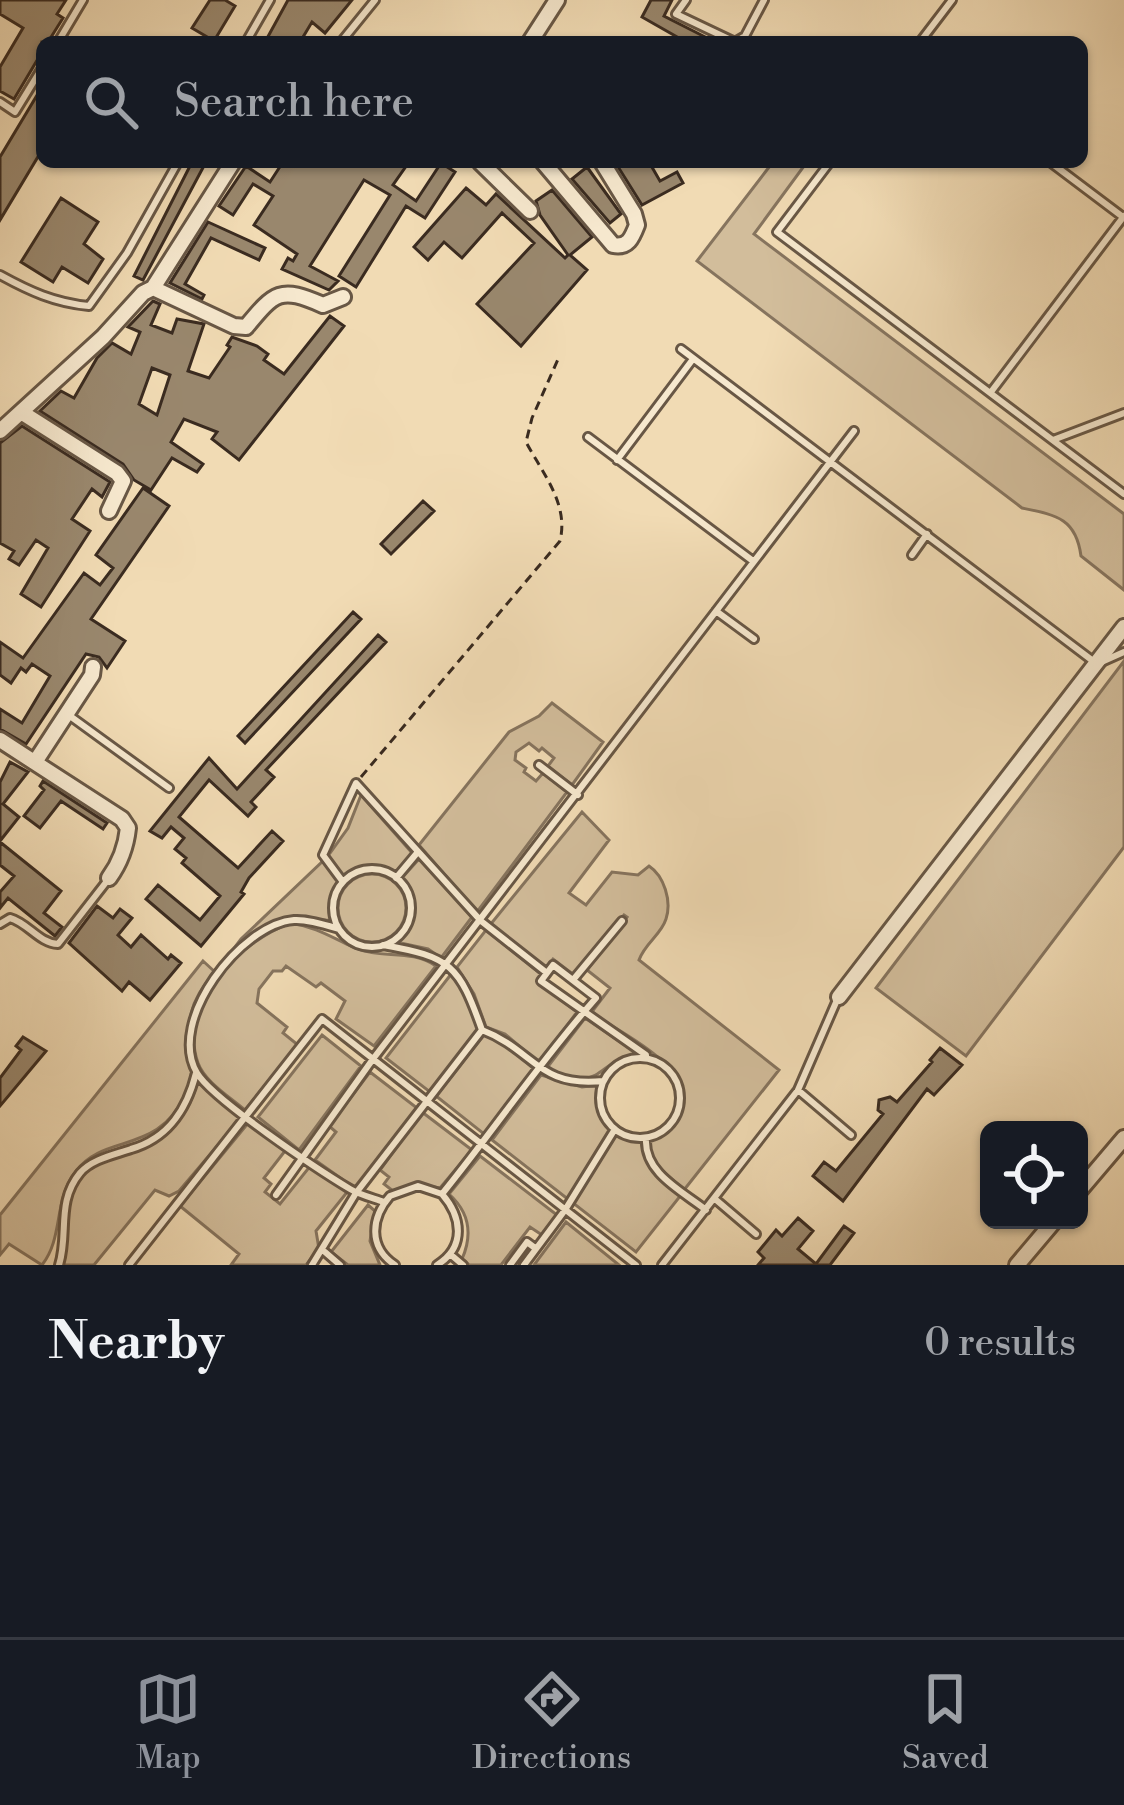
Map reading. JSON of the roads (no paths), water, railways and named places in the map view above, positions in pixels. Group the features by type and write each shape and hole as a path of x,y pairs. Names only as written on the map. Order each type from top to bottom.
{"street":[{"path":"534,36 557,0"},
{"path":"0,431 153,288 228,168"},
{"path":"486,168 530,211"},
{"path":"548,168 613,245 621,247 637,225 606,168"},
{"path":"153,288 234,326 246,326 275,295 294,292 322,305 343,297"},
{"path":"21,412 116,473 123,481 110,512"},
{"path":"839,997 1124,627"},
{"path":"35,762 93,667"},
{"path":"0,740 122,819 128,828 127,839 109,878"},
{"path":"1088,1180 1124,1138"},
{"path":"1017,1265 1047,1229"}],"lane":[{"path":"62,36 83,0"},
{"path":"249,36 270,0"},
{"path":"346,36 375,0"},
{"path":"686,0 676,14 722,36"},
{"path":"746,36 764,0"},
{"path":"925,36 952,0"},
{"path":"0,102 15,112 36,78"},
{"path":"0,275 33,293 88,306 127,254 175,168"},
{"path":"825,168 777,232 1124,494"},
{"path":"991,392 1124,216 1058,168"},
{"path":"681,349 1097,664 1124,652"},
{"path":"617,460 693,359"},
{"path":"1053,440 1124,413"},
{"path":"276,1195 373,1059 854,431"},
{"path":"588,437 753,562"},
{"path":"912,555 927,534"},
{"path":"716,611 754,639"},
{"path":"67,714 169,788"},
{"path":"539,765 578,795"},
{"path":"343,882 323,855 356,783 481,921 547,974"},
{"path":"396,878 418,852"},
{"path":"383,945 395,939 410,916 410,903 396,878 367,869 343,882 333,903 339,929 347,939 360,945 426,953 447,963 460,975 482,1030 501,1037 538,1070 571,1082 603,1081"},
{"path":"0,924 10,918 20,921 50,944 58,944 109,878"},
{"path":"59,1265 65,1245 63,1208 80,1173 102,1159 155,1140 172,1125 191,1092 196,1072 190,1036 204,990 243,946 294,920 339,929"},
{"path":"573,980 622,921"},
{"path":"442,1193 583,1012 596,998 553,965 541,981 583,1012 646,1058 663,1064 672,1074 680,1096 668,1126 646,1138 631,1137 615,1129 601,1110 603,1081 619,1063 646,1058"},
{"path":"662,1265 798,1090 839,997"},
{"path":"129,1265 322,1019 636,1265"},
{"path":"312,1265 356,1193 482,1030"},
{"path":"196,1072 247,1116 356,1193 384,1202"},
{"path":"798,1090 850,1135"},
{"path":"524,1265 615,1129"},
{"path":"646,1138 645,1151 652,1166 706,1210"},
{"path":"395,1265 376,1244 374,1223 384,1202 400,1190 418,1186 442,1193 458,1221 456,1246 437,1265"},
{"path":"715,1199 756,1234"},
{"path":"510,1265 527,1242 536,1249"},
{"path":"324,1251 340,1265"},
{"path":"450,1255 463,1265"},
{"path":"135,1257 145,1265"}]}
